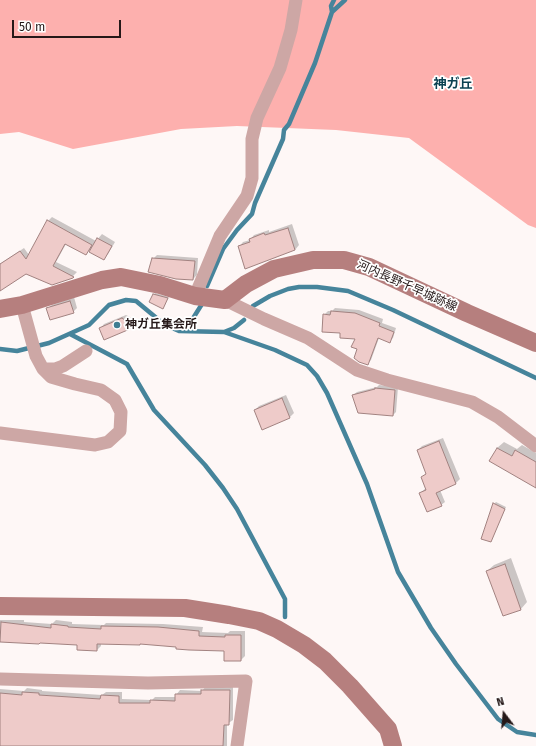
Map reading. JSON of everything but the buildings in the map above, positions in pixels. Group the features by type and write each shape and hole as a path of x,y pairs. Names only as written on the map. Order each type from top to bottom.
{"main road":[{"name":"河内長野千早城跡線","path":"225,300 246,284 274,269 313,260 344,260 369,267 467,313 536,343"},
{"path":"0,308 23,310 102,280 122,277 160,285 195,296 225,300"},
{"path":"0,606 185,608 230,615 259,622 284,633 304,645 325,661 350,686 388,729 393,746"}],"street":[{"path":"195,296 220,236 247,196 252,178 252,139 257,118 280,68 291,30 296,0"},
{"path":"225,300 308,338 357,370 398,383 472,402 498,417 536,446"},
{"path":"0,433 95,445 108,442 120,431 121,412 115,400 100,390 51,377 43,369 36,356 23,310"},
{"path":"43,369 55,369 63,366 86,350"},
{"path":"0,679 148,683 246,681 237,746"}],"shaded area":[{"path":"0,0 536,0 536,228 528,225 409,138 336,130 237,126 181,129 73,149 19,132 0,134"}],"waterway":[{"path":"332,12 331,6 334,0"},
{"path":"207,286 223,249 237,230 252,214 255,203 283,139 284,130 289,124 315,63 332,12 345,0"},
{"path":"253,306 270,296 288,289 299,287 317,287 348,291 393,310 536,378"},
{"path":"0,349 17,351 49,343 89,325 109,305 126,300 136,301 165,325 179,331 224,332 275,350 307,365 317,376 327,393 367,484 398,572 431,628 456,664 498,719 517,732 536,735"},
{"path":"185,331 202,304"},
{"path":"224,332 234,328 244,320"},
{"path":"70,334 127,364 154,410 205,465 223,488 237,509 285,599 285,617"}],"place":[{"name":"神ガ丘集会所","path":"117,325"}],"district":[{"name":"神ガ丘","path":"453,84"}]}
